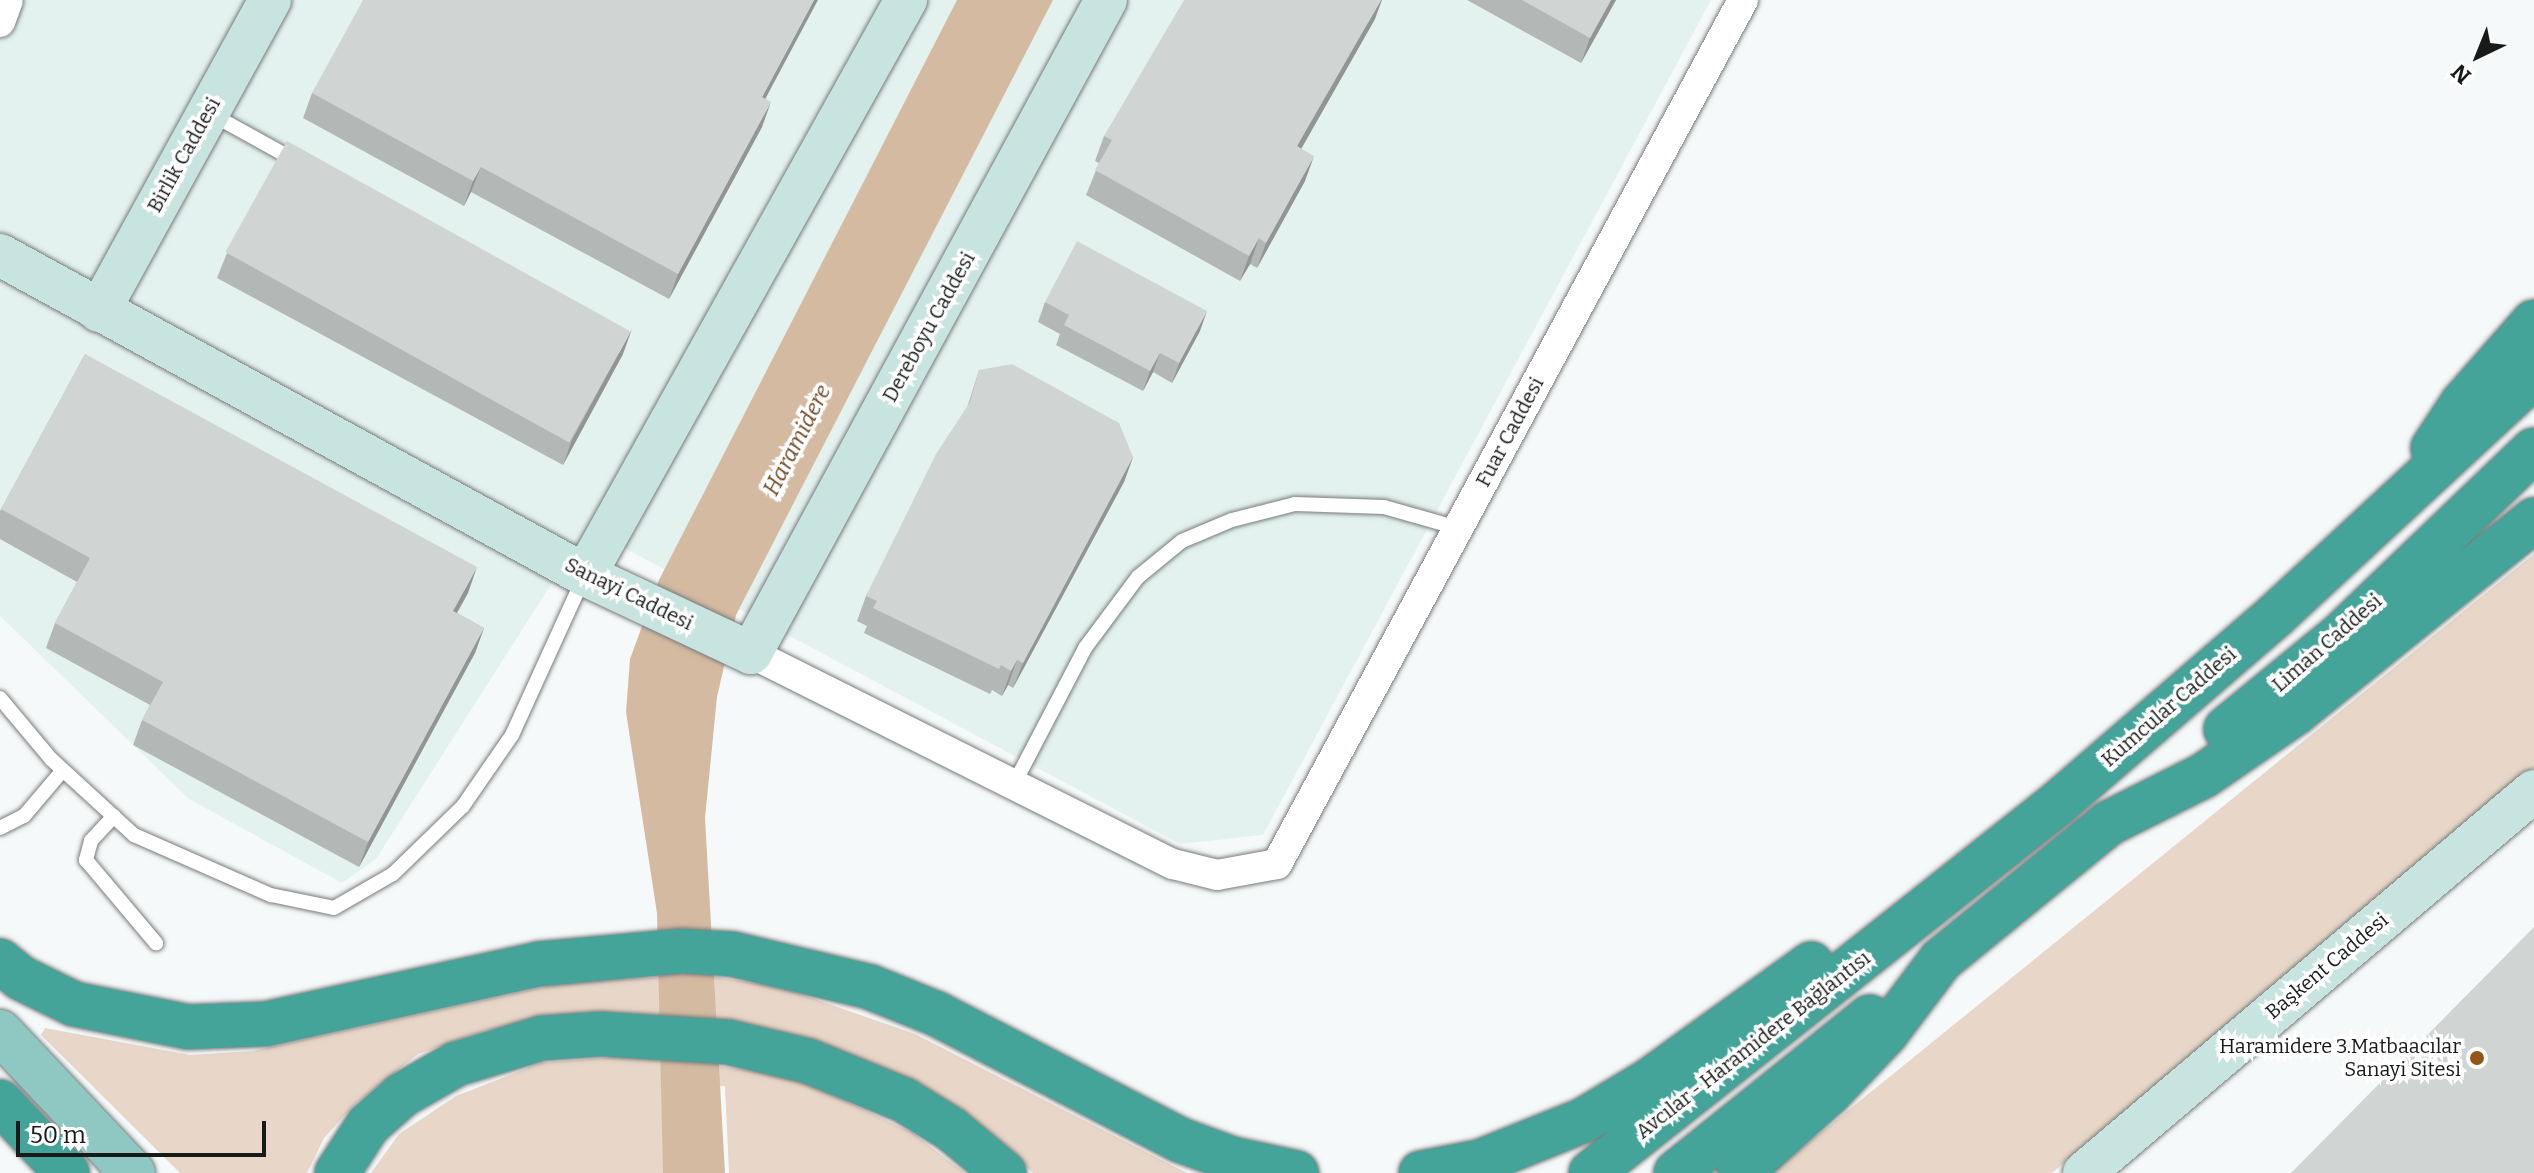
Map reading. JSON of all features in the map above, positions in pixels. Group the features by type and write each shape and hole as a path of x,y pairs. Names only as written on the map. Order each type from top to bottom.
{"highway":[{"path":"2415,489 2436,441 2534,322"},
{"path":"2415,489 2534,376"},
{"name":"Liman Caddesi","path":"2109,823 2341,635 2534,450"},
{"name":"Kumcular Caddesi","path":"1914,916 2057,804 2415,489"},
{"path":"1676,1173 2109,823 2203,776 2296,712 2534,520"},
{"path":"1421,1173 1494,1157 1584,1120 1822,956 1914,916"},
{"name":"Avcılar - Haramidere Bağlantısı","path":"1591,1173 1914,916"},
{"path":"0,961 21,978 74,1004 188,1027 266,1024 539,964 682,951 732,954 870,987 937,1014 1180,1140 1296,1173"},
{"path":"1740,1173 1830,1092 1886,1033 1941,960"},
{"path":"337,1173 368,1125 402,1095 456,1064 542,1038 601,1034 728,1042 808,1061 904,1100 951,1129 1004,1173"},
{"path":"0,1102 67,1173"}],"main road":[{"path":"0,1032 133,1173"}],"street":[{"path":"0,22 8,0"},
{"name":"Birlik Caddesi","path":"99,311 270,0"},
{"path":"585,575 906,0"},
{"name":"Dereboyu Caddesi","path":"751,653 1106,0"},
{"name":"Fuar Caddesi","path":"1277,864 1743,0"},
{"name":"Sanayi Caddesi","path":"0,255 585,575 751,653 1173,864 1217,875 1277,864"},
{"name":"Başkent Caddesi","path":"2084,1173 2534,791"}],"lane":[{"path":"208,112 314,171"},
{"path":"1014,784 1085,648 1138,577 1182,541 1253,513 1295,504 1384,507 1458,528"},
{"path":"0,698 63,770 134,835 271,895 334,908 393,874 463,806 512,735 585,575"},
{"path":"0,828 24,816 63,770"},
{"path":"114,816 91,841 86,860 156,943"}],"shaded area":[{"path":"0,0 1711,0 1263,835 1180,844 587,528 376,859 342,883 189,799 0,616"},
{"path":"2534,554 2534,767 2052,1173 1771,1173"},
{"path":"700,975 780,987 915,1034 1187,1173 1033,1173 988,1131 933,1092 870,1064 582,1017 486,1030 418,1054 355,1104 324,1138 307,1173 180,1173 41,1035 45,1028 190,1055 253,1051 563,983"},
{"path":"630,1056 789,1075 911,1132 965,1173 729,1173 725,1086 670,1090 666,1173 371,1173 399,1134 456,1096 541,1063"}],"water":[{"name":"Haramidere","path":"957,0 1053,0 736,615 717,697 705,818 725,1173 663,1173 657,913 626,712 630,659 659,580"}],"building":[{"path":"363,0 814,0 762,97 771,102 678,274 481,167 473,181 312,93"},
{"path":"1184,0 1381,0 1297,146 1314,156 1266,243 1259,238 1249,256 1095,170 1112,140 1104,136"},
{"path":"1522,0 1611,0 1590,38"},
{"path":"287,141 631,332 569,443 225,252"},
{"path":"1077,241 1207,311 1179,363 1160,353 1150,371 1064,325 1069,315 1045,302"},
{"path":"85,354 477,567 453,611 484,628 368,842 142,720 163,682 55,623 90,558 1,509"},
{"path":"1012,364 1119,423 1133,457 1023,663 1017,660 1011,671 1001,665 999,669 873,608 877,601 866,596 936,454 970,402 979,370"},
{"name":"Haramidere 3.Matbaacılar Sanayi Sitesi","path":"2534,927 2534,1173 2291,1173"}],"place":[{"name":"Haramidere 3.Matbaacılar Sanayi Sitesi","path":"2477,1058"}]}
